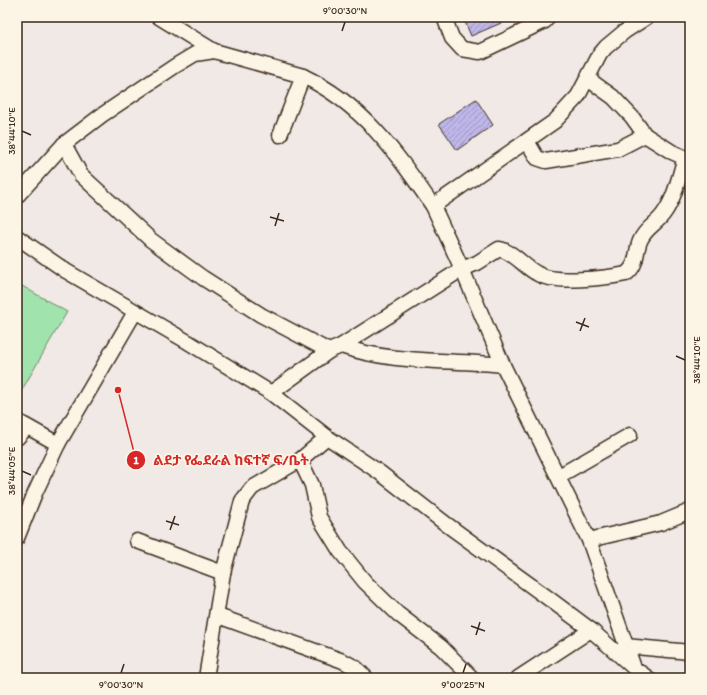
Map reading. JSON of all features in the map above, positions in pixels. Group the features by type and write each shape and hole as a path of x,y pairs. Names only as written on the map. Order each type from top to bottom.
{"street":[{"path":"159,17 214,51 303,76 317,83 349,103 391,146 433,206 503,365 559,476 589,540 634,669"},
{"path":"444,17 452,38 462,49 480,52 545,21 548,17"},
{"path":"433,206 528,141 554,121 578,96 588,80 600,54 606,47 624,32 647,17"},
{"path":"17,196 64,144 102,114 195,54 214,51"},
{"path":"280,135 303,76"},
{"path":"272,393 335,348 462,269 477,263 499,249 507,252 537,274 548,279 560,280 626,274 632,270 640,241 646,230 665,212 687,159 672,152 645,135 632,117 613,97 588,80"},
{"path":"528,141 537,158 546,161 618,149 645,135"},
{"path":"64,144 81,175 151,240 203,278 260,315 335,348 408,359 503,365"},
{"path":"17,237 66,271 272,393 328,437 379,472 591,630 634,669 648,678"},
{"path":"17,538 35,493 58,444 136,312"},
{"path":"17,438 22,424 58,444"},
{"path":"559,476 630,435"},
{"path":"206,678 218,616 223,573 242,501 252,488 300,460 328,437"},
{"path":"300,460 312,485 319,517 340,551 365,582 398,614 441,647 472,678"},
{"path":"589,540 661,523 690,511"},
{"path":"137,541 223,573"},
{"path":"218,616 344,661 356,668 366,678"},
{"path":"518,678 591,630"},
{"path":"625,646 690,652"}],"green space":[{"path":"17,283 67,312 19,395 17,394"}],"building":[{"path":"463,17 515,17 471,36"},
{"path":"476,99 493,125 457,150 439,124"}],"place":[{"name":"ልደታ የፌደራል ከፍተኛ ፍ/ቤት","path":"118,390"}]}
